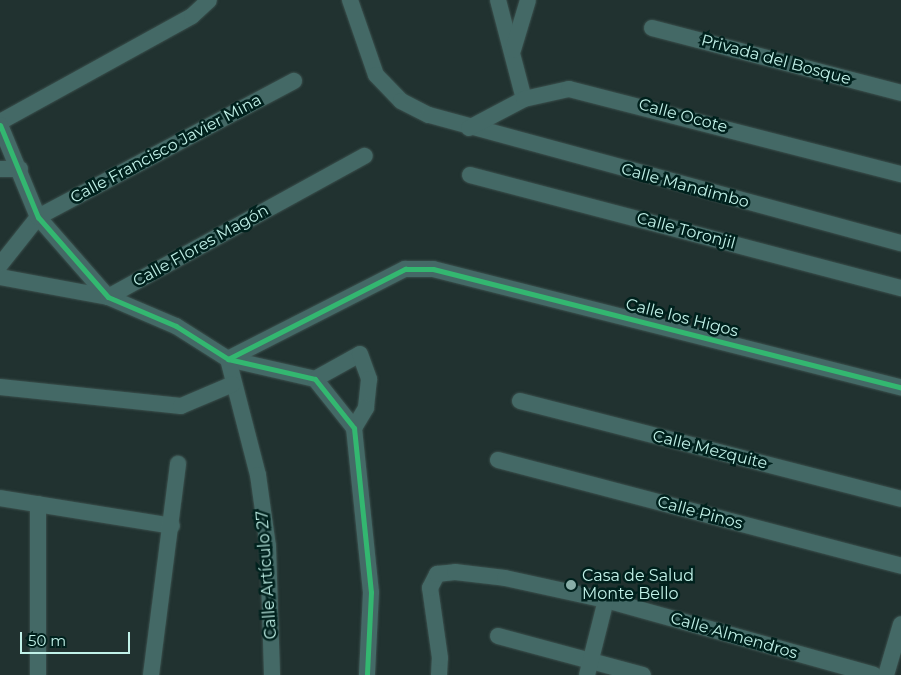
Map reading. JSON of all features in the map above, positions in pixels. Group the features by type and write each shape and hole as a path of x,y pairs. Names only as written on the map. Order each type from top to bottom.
{"street":[{"path":"108,297 38,217 0,124 192,16 209,0"},
{"name":"Calle Mandimbo","path":"350,0 376,75 401,101 428,116 901,243"},
{"path":"498,0 513,50 524,99"},
{"path":"513,50 528,0"},
{"name":"Privada del Bosque","path":"652,28 901,93"},
{"name":"Calle Francisco Javier Mina","path":"38,217 294,81"},
{"name":"Calle Ocote","path":"468,128 524,99 569,89 588,91 901,174"},
{"name":"Calle Flores Magón","path":"108,297 365,156"},
{"path":"0,169 20,169"},
{"name":"Calle Toronjil","path":"470,175 901,288"},
{"path":"0,265 38,217"},
{"name":"Calle los Higos","path":"228,359 405,269 434,269 901,387"},
{"path":"0,277 108,297 176,326 228,359 314,379 354,428 371,592 367,675"},
{"path":"314,379 360,354 369,379 366,408 354,428"},
{"name":"Calle Artículo 27","path":"228,359 258,475 268,546 272,675"},
{"path":"0,387 180,406 234,384"},
{"name":"Calle Mezquite","path":"520,401 901,499"},
{"name":"Calle Pinos","path":"498,460 901,566"},
{"path":"151,675 172,526 178,464"},
{"path":"0,498 172,526"},
{"path":"38,504 38,675"},
{"name":"Calle Almendros","path":"439,675 440,658 430,588 437,574 455,572 505,578 606,600 874,675"},
{"path":"588,668 606,600"},
{"path":"886,675 896,661 901,624"},
{"path":"498,636 588,668 643,675"}],"cycle path":[{"path":"0,125 38,217 108,297 176,326 228,359 315,379 354,428 371,592 367,675"},
{"path":"228,359 405,269 433,269 901,387"}],"place":[{"name":"Casa de Salud Monte Bello","path":"571,585"}]}
